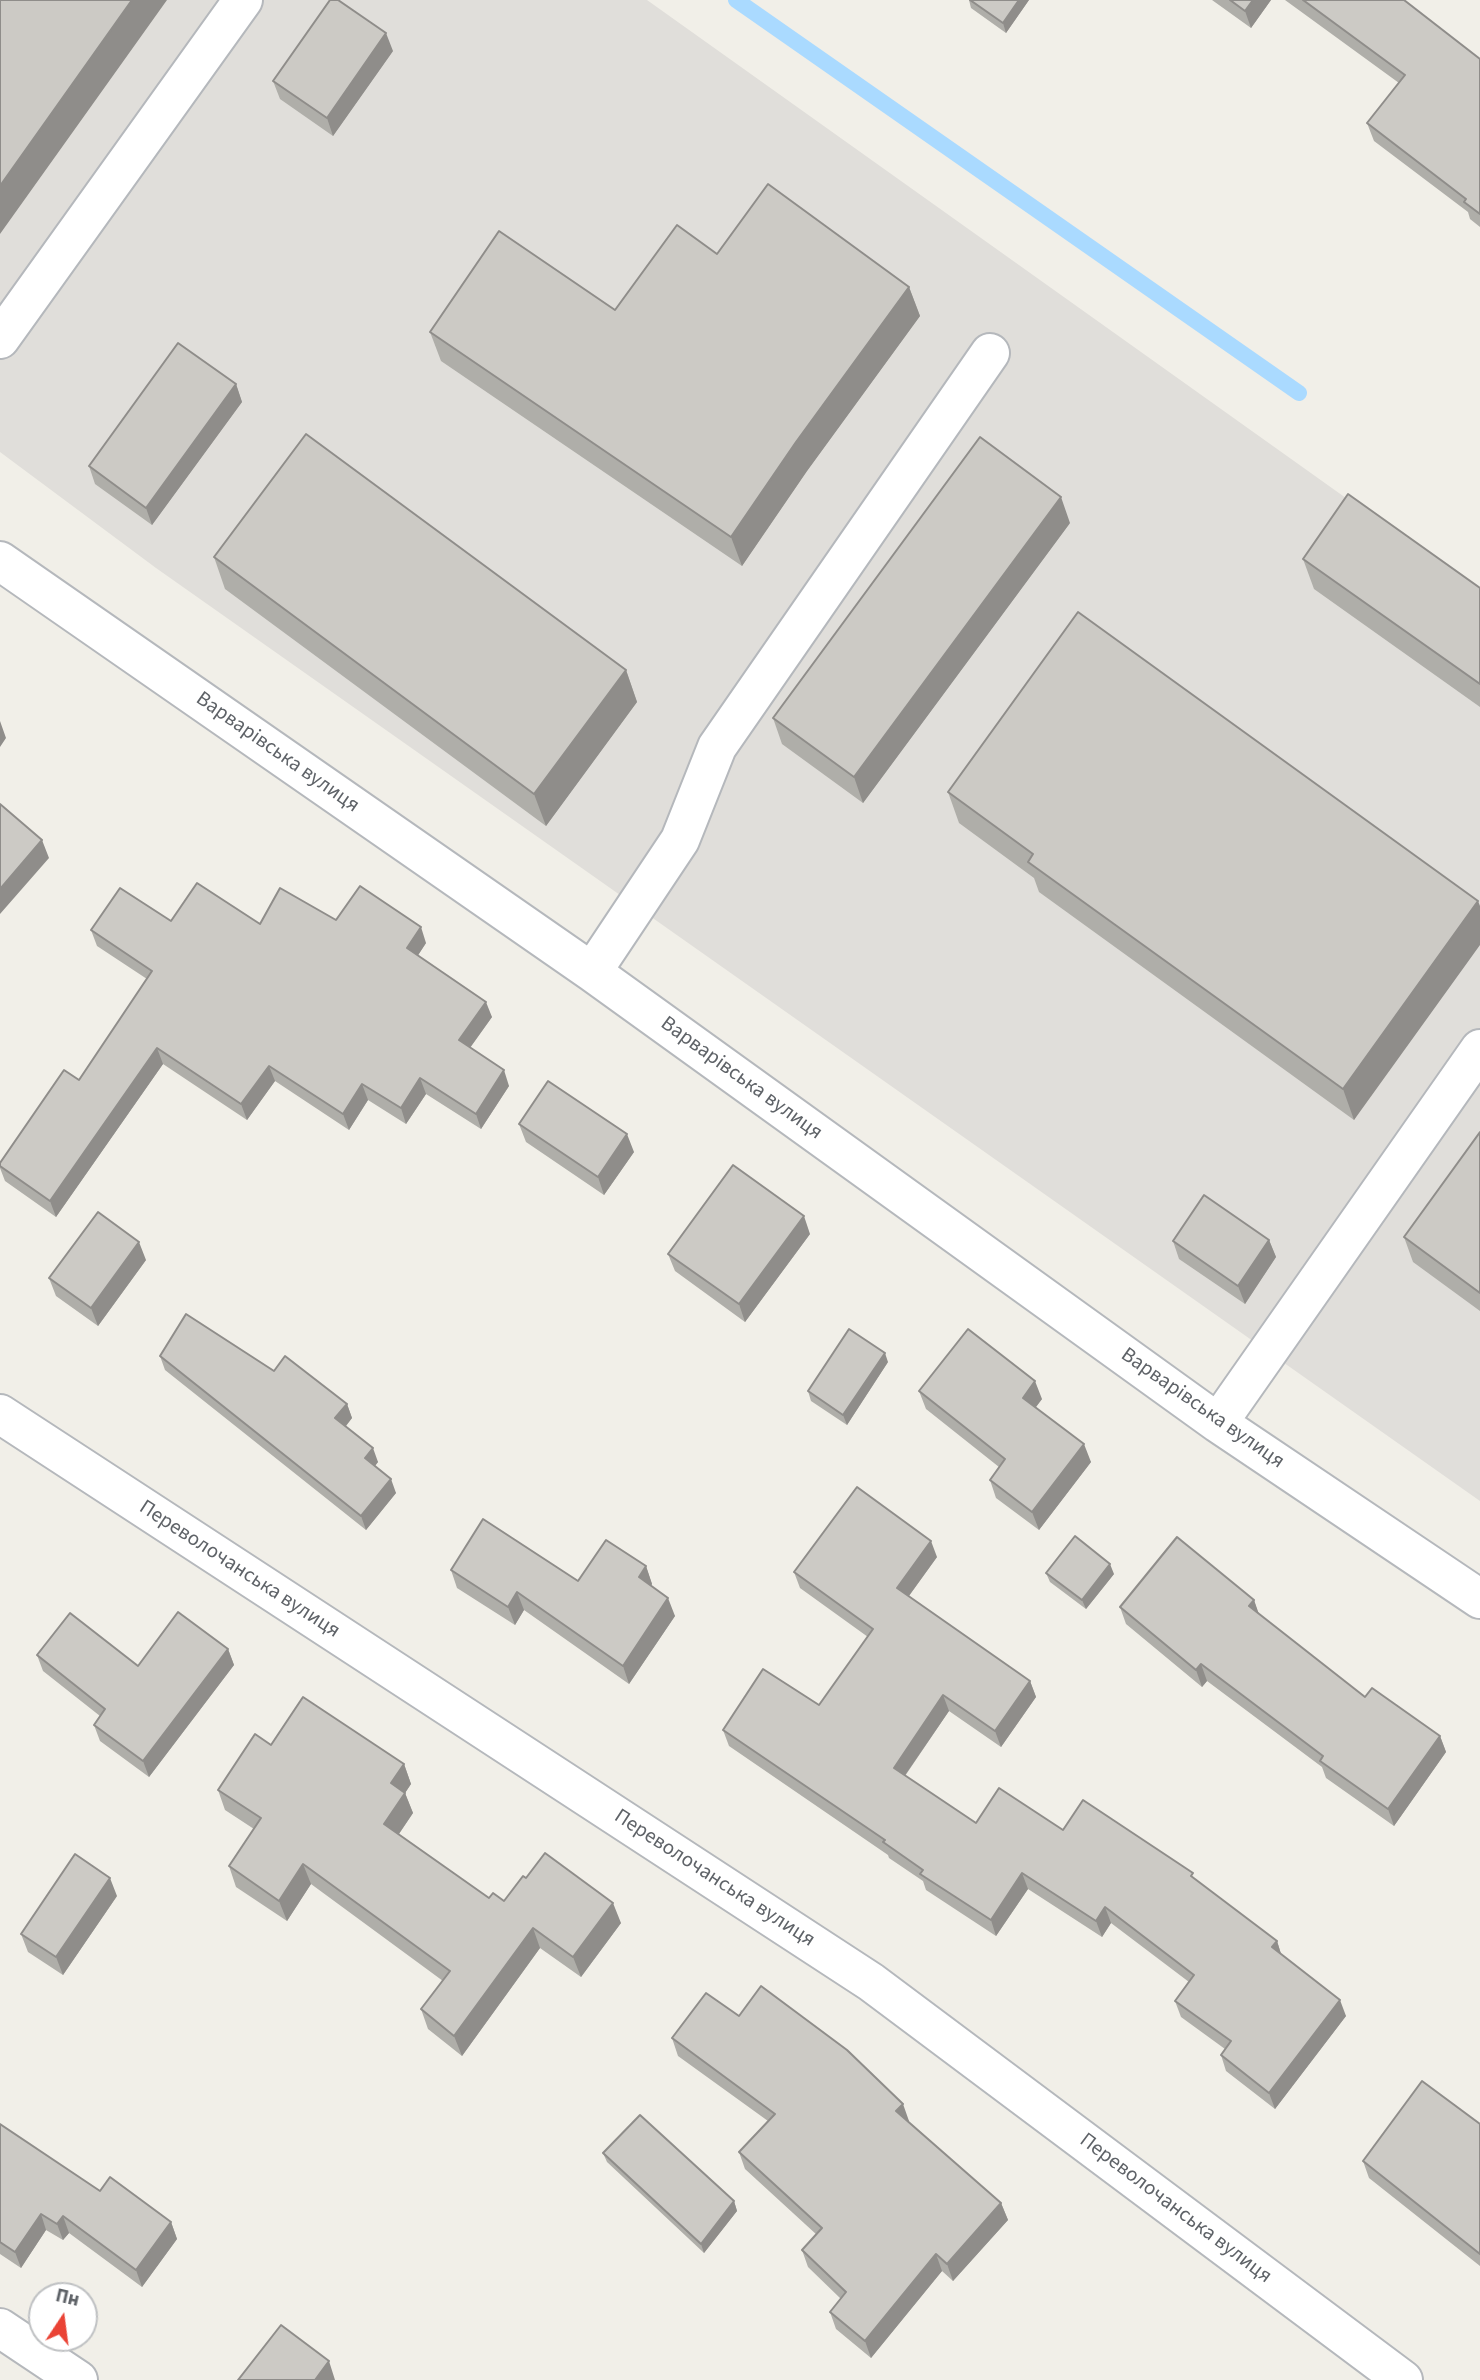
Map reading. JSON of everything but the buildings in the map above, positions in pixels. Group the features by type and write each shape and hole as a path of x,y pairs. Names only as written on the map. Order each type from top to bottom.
{"street":[{"path":"0,339 243,0"},
{"path":"592,972 680,840 717,747 990,353"},
{"name":"Варварівська вулиця","path":"0,561 592,972 1218,1423 1480,1599"},
{"path":"1218,1423 1480,1049"},
{"name":"Переволочанська вулиця","path":"0,1415 871,1982 1403,2380"},
{"path":"0,2328 78,2380"}],"shaded area":[{"path":"0,0 647,0 1480,591 1480,1501 156,568 0,452"}],"waterway":[{"path":"736,0 1299,393"}]}
